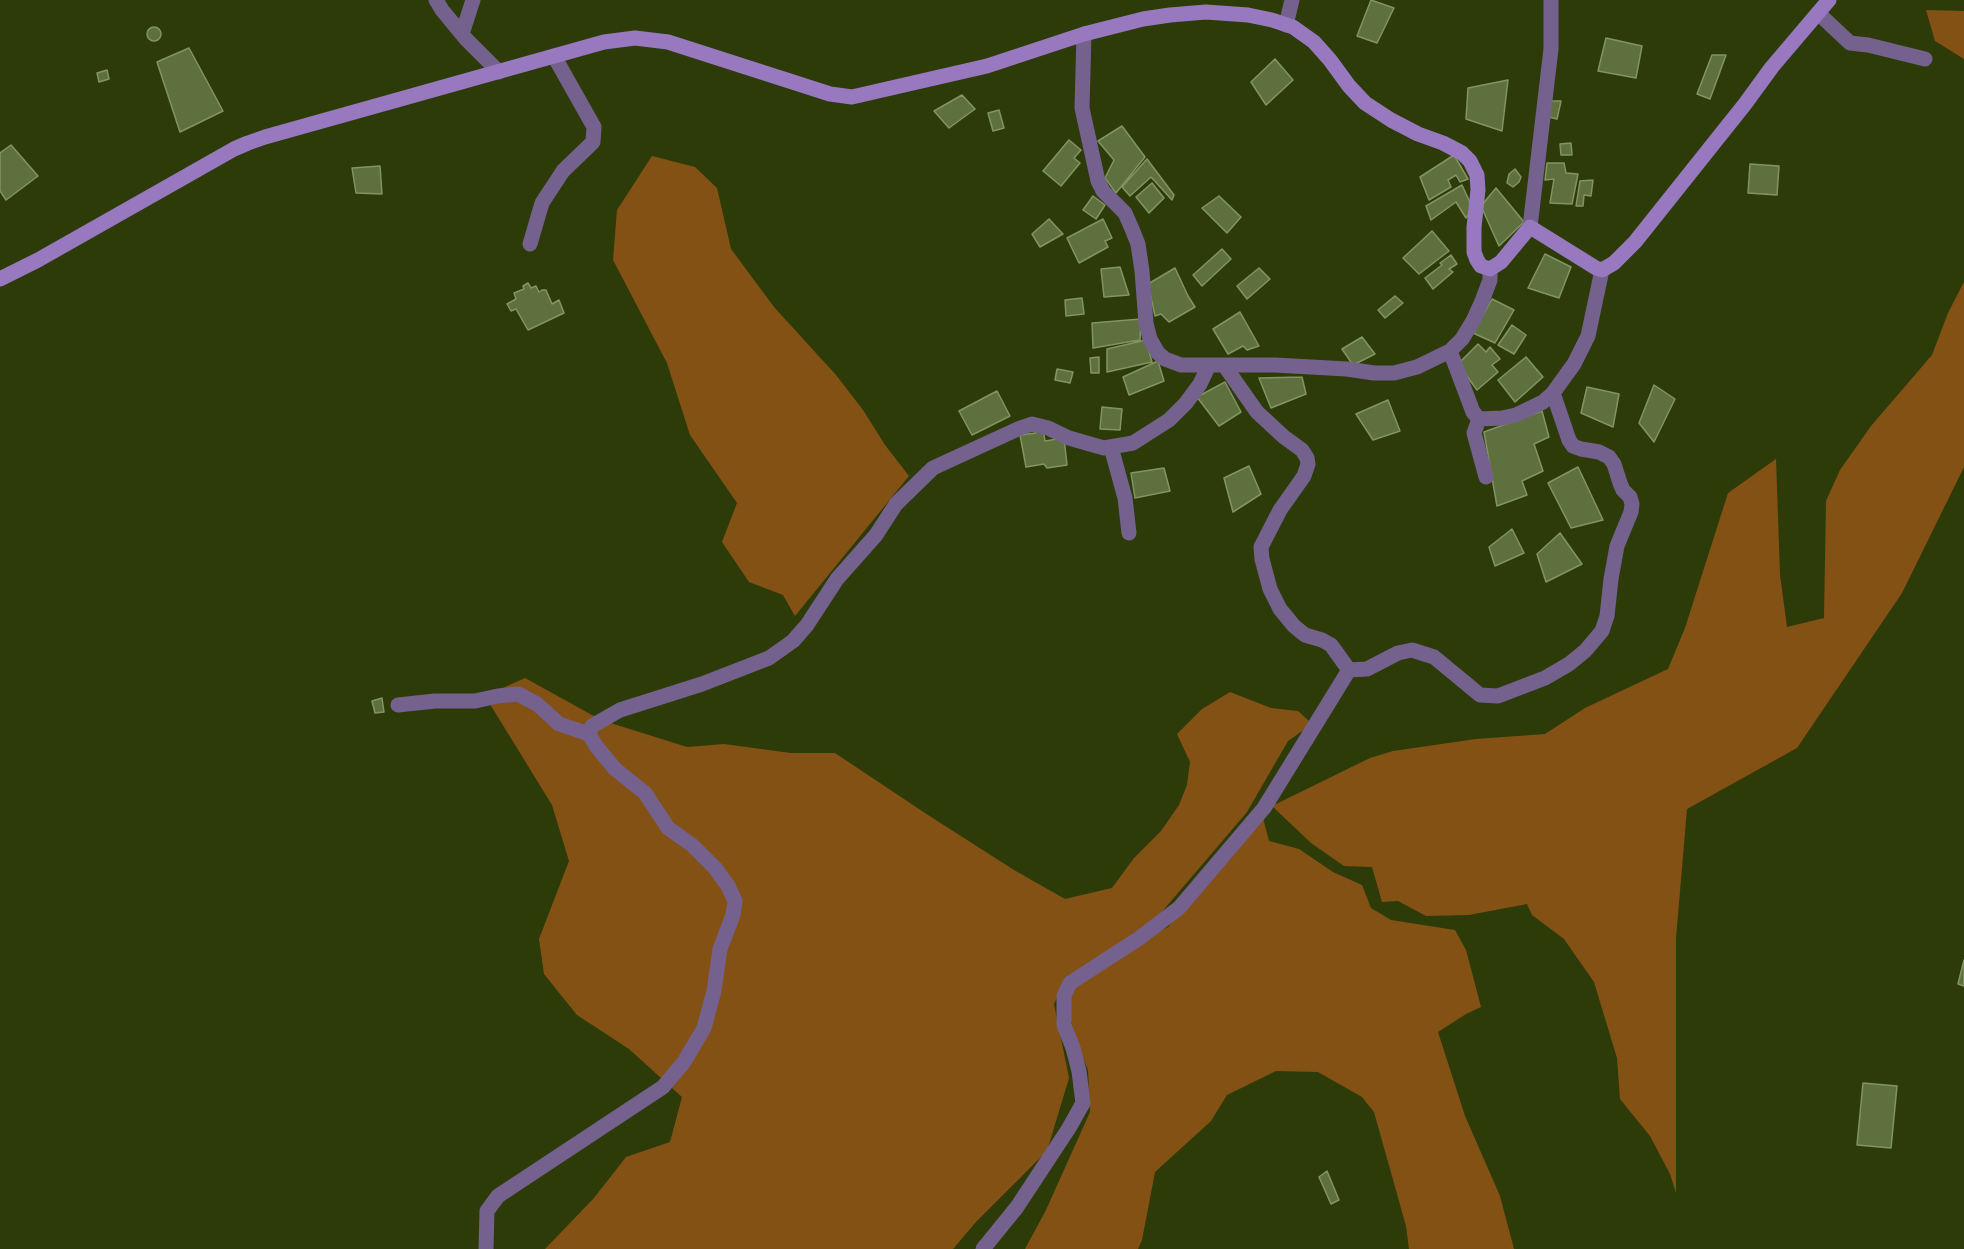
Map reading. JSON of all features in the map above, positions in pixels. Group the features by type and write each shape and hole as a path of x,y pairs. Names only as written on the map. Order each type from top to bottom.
{"street":[{"path":"436,0 462,34 499,72"},
{"path":"462,34 473,0"},
{"path":"1490,269 1508,255 1530,227 1550,61 1551,0"},
{"path":"1479,419 1516,415 1543,402 1553,393 1574,364 1588,336 1602,270 1614,263 1635,242 1772,67 1830,0"},
{"path":"0,279 234,149 265,137 621,39 650,39 668,42 830,94 852,97 987,66 1084,34 1143,19 1206,12 1248,15 1291,9 1293,27 1314,42 1349,87 1365,103 1418,134 1462,153 1470,161 1476,175 1478,190 1474,252 1482,266 1490,269"},
{"path":"1818,13 1850,43 1925,59"},
{"path":"1084,34 1082,108 1098,181 1102,191 1125,213 1138,244 1146,323 1150,339 1158,353 1165,359 1181,365 1275,365 1347,369 1374,373 1394,373 1417,367 1450,351 1462,339 1473,321 1490,280 1490,269"},
{"path":"530,244 542,203 563,171 593,142 594,127 554,56"},
{"path":"1530,227 1602,270"},
{"path":"1450,351 1473,412 1479,419"},
{"path":"589,734 592,726 620,711 702,684 758,662 793,641 807,625 837,579 876,535 896,504 933,468 1032,424 1104,448 1133,443 1169,420 1186,403 1216,365"},
{"path":"1216,365 1257,412 1302,450 1307,458 1308,464 1304,476 1280,510 1261,547 1270,589 1280,609 1305,635 1331,645 1349,670 1367,669 1398,653 1412,650 1424,652 1434,657 1480,695 1498,696 1545,678 1576,658 1596,640 1608,616 1617,546 1632,504 1630,497 1623,490 1614,464 1609,457 1599,452 1573,446 1553,393"},
{"path":"1479,419 1474,433 1486,477"},
{"path":"1111,447 1125,498 1129,533"},
{"path":"983,1249 1017,1207 1083,1103 1079,1071 1064,1025 1064,996 1070,983 1138,939 1179,908 1264,808 1349,670"},
{"path":"398,705 435,701 475,701 518,693 537,704 560,724 589,734 615,769 645,792 668,828 692,845 715,868 735,901 733,915 720,949 714,991 704,1028 684,1062 663,1087 498,1196 487,1211 486,1249"}],"shaded area":[{"path":"1926,10 1964,11 1964,59 1935,41"},
{"path":"652,156 695,167 717,188 731,249 774,307 836,375 909,476 795,616 783,595 749,582 722,542 737,503 690,435 667,363 613,260 617,210"},
{"path":"1964,282 1964,467 1902,593 1797,748 1687,809 1676,938 1676,1193 1670,1174 1650,1136 1620,1099 1617,1058 1594,982 1564,939 1532,915 1527,904 1469,915 1426,916 1398,901 1382,902 1372,867 1344,866 1311,843 1272,806 1370,758 1393,751 1476,739 1545,734 1585,708 1668,669 1685,628 1728,493 1776,459 1780,575 1787,627 1824,618 1826,501 1840,470 1871,426 1932,355 1948,313"},
{"path":"525,678 601,720 687,747 724,744 791,753 835,753 1014,870 1065,899 1112,888 1134,858 1161,831 1179,805 1187,785 1190,762 1177,734 1202,709 1230,692 1271,708 1298,711 1309,721 1305,729 1288,741 1247,812 1160,914 1063,984 1054,1004 1069,1078 1047,1151 976,1222 953,1249 545,1249 594,1198 626,1157 670,1142 682,1097 629,1049 577,1015 544,974 539,939 569,861 552,805 485,696"},
{"path":"1263,818 1269,841 1299,849 1333,872 1362,885 1371,908 1391,920 1455,930 1466,950 1481,1007 1438,1032 1465,1116 1500,1196 1514,1249 1409,1249 1406,1226 1374,1112 1362,1097 1318,1072 1276,1071 1227,1095 1211,1121 1155,1172 1142,1240 1138,1249 1025,1249 1046,1210 1090,1112 1088,1070 1076,1040 1069,1013 1071,988 1135,943 1168,927"}],"building":[{"path":"1371,0 1394,8 1377,43 1357,36"},
{"path":"151,27 157,27 161,34 157,41 151,41 147,37 147,31"},
{"path":"1606,38 1642,46 1636,78 1598,71"},
{"path":"189,48 223,111 180,132 157,62"},
{"path":"1712,55 1726,55 1710,99 1697,94"},
{"path":"1275,59 1293,80 1266,105 1251,82"},
{"path":"107,70 109,79 99,82 97,73"},
{"path":"1508,80 1502,131 1466,119 1468,88"},
{"path":"962,95 975,109 949,128 934,111"},
{"path":"1549,101 1561,101 1557,119 1549,117"},
{"path":"999,110 1004,128 993,131 988,113"},
{"path":"1122,126 1145,157 1116,193 1105,178 1114,160 1098,141"},
{"path":"1069,140 1081,150 1074,158 1080,163 1061,186 1043,171"},
{"path":"1571,143 1572,155 1561,155 1560,144"},
{"path":"11,145 38,176 6,200 0,191 0,153"},
{"path":"1454,155 1468,179 1460,182 1456,175 1448,180 1451,187 1429,200 1420,177"},
{"path":"1147,159 1174,195 1172,200 1151,177 1130,196 1122,187"},
{"path":"1547,163 1564,163 1566,173 1578,174 1572,204 1550,203 1554,179 1545,180"},
{"path":"1750,164 1779,166 1777,195 1748,193"},
{"path":"380,166 382,194 356,193 352,168"},
{"path":"1515,169 1521,177 1513,187 1507,183 1509,174"},
{"path":"1593,180 1591,196 1584,195 1583,206 1576,206 1580,181"},
{"path":"1152,183 1164,198 1149,213 1136,197"},
{"path":"1462,185 1473,209 1466,218 1456,202 1431,220 1426,206"},
{"path":"1496,188 1524,222 1499,246 1481,206"},
{"path":"1093,196 1105,205 1096,219 1083,210"},
{"path":"1219,196 1241,217 1227,233 1202,208"},
{"path":"1049,219 1063,234 1040,247 1032,234"},
{"path":"1103,219 1112,238 1105,241 1108,247 1079,263 1067,238"},
{"path":"1432,231 1449,251 1419,274 1403,258"},
{"path":"1222,249 1231,259 1202,286 1193,275"},
{"path":"1545,254 1571,267 1559,298 1528,288"},
{"path":"1451,255 1457,264 1449,269 1453,272 1433,289 1425,278"},
{"path":"1120,267 1129,295 1104,297 1101,269"},
{"path":"1175,268 1195,307 1169,322 1161,314 1155,316 1148,284"},
{"path":"1259,268 1270,279 1247,299 1237,286"},
{"path":"528,283 531,288 536,286 539,292 546,290 552,304 559,300 564,313 528,330 516,309 511,311 507,304 516,299 514,293 524,289 523,286"},
{"path":"1395,296 1403,303 1385,318 1378,310"},
{"path":"1082,298 1084,314 1066,316 1065,300"},
{"path":"1492,299 1514,310 1495,343 1473,333"},
{"path":"1240,312 1259,346 1247,350 1243,346 1228,354 1213,329"},
{"path":"1141,319 1140,340 1093,348 1092,323"},
{"path":"1512,325 1526,335 1514,354 1498,345"},
{"path":"1362,337 1375,354 1353,365 1342,349"},
{"path":"1146,340 1152,362 1107,372 1107,349"},
{"path":"1478,344 1486,352 1490,347 1500,359 1492,365 1498,372 1477,390 1458,364"},
{"path":"1099,357 1099,373 1091,373 1090,358"},
{"path":"1526,357 1543,377 1515,402 1498,380"},
{"path":"1158,361 1164,381 1129,395 1123,377"},
{"path":"1057,369 1073,372 1070,383 1055,380"},
{"path":"1302,377 1306,394 1271,408 1259,378"},
{"path":"1225,382 1241,412 1219,426 1197,397"},
{"path":"1654,385 1675,399 1654,442 1639,423"},
{"path":"1587,387 1619,394 1613,427 1581,413"},
{"path":"997,391 1010,416 972,435 959,411"},
{"path":"1388,400 1400,431 1373,440 1356,414"},
{"path":"1102,407 1122,409 1120,430 1100,429"},
{"path":"1542,411 1549,437 1534,444 1543,471 1522,481 1527,495 1497,506 1484,432"},
{"path":"1043,429 1045,441 1064,438 1067,465 1047,468 1044,464 1026,467 1020,435 1036,433 1034,430"},
{"path":"1249,466 1261,494 1233,512 1224,478"},
{"path":"1578,467 1603,520 1571,528 1548,483"},
{"path":"1164,468 1170,491 1135,498 1131,473"},
{"path":"1512,529 1524,553 1495,566 1489,547"},
{"path":"1560,533 1582,564 1546,582 1537,554"},
{"path":"382,698 384,712 375,713 372,701"},
{"path":"1964,960 1964,986 1958,984"},
{"path":"1863,1083 1897,1086 1891,1148 1857,1145"},
{"path":"1327,1171 1339,1200 1331,1204 1319,1177"}]}
